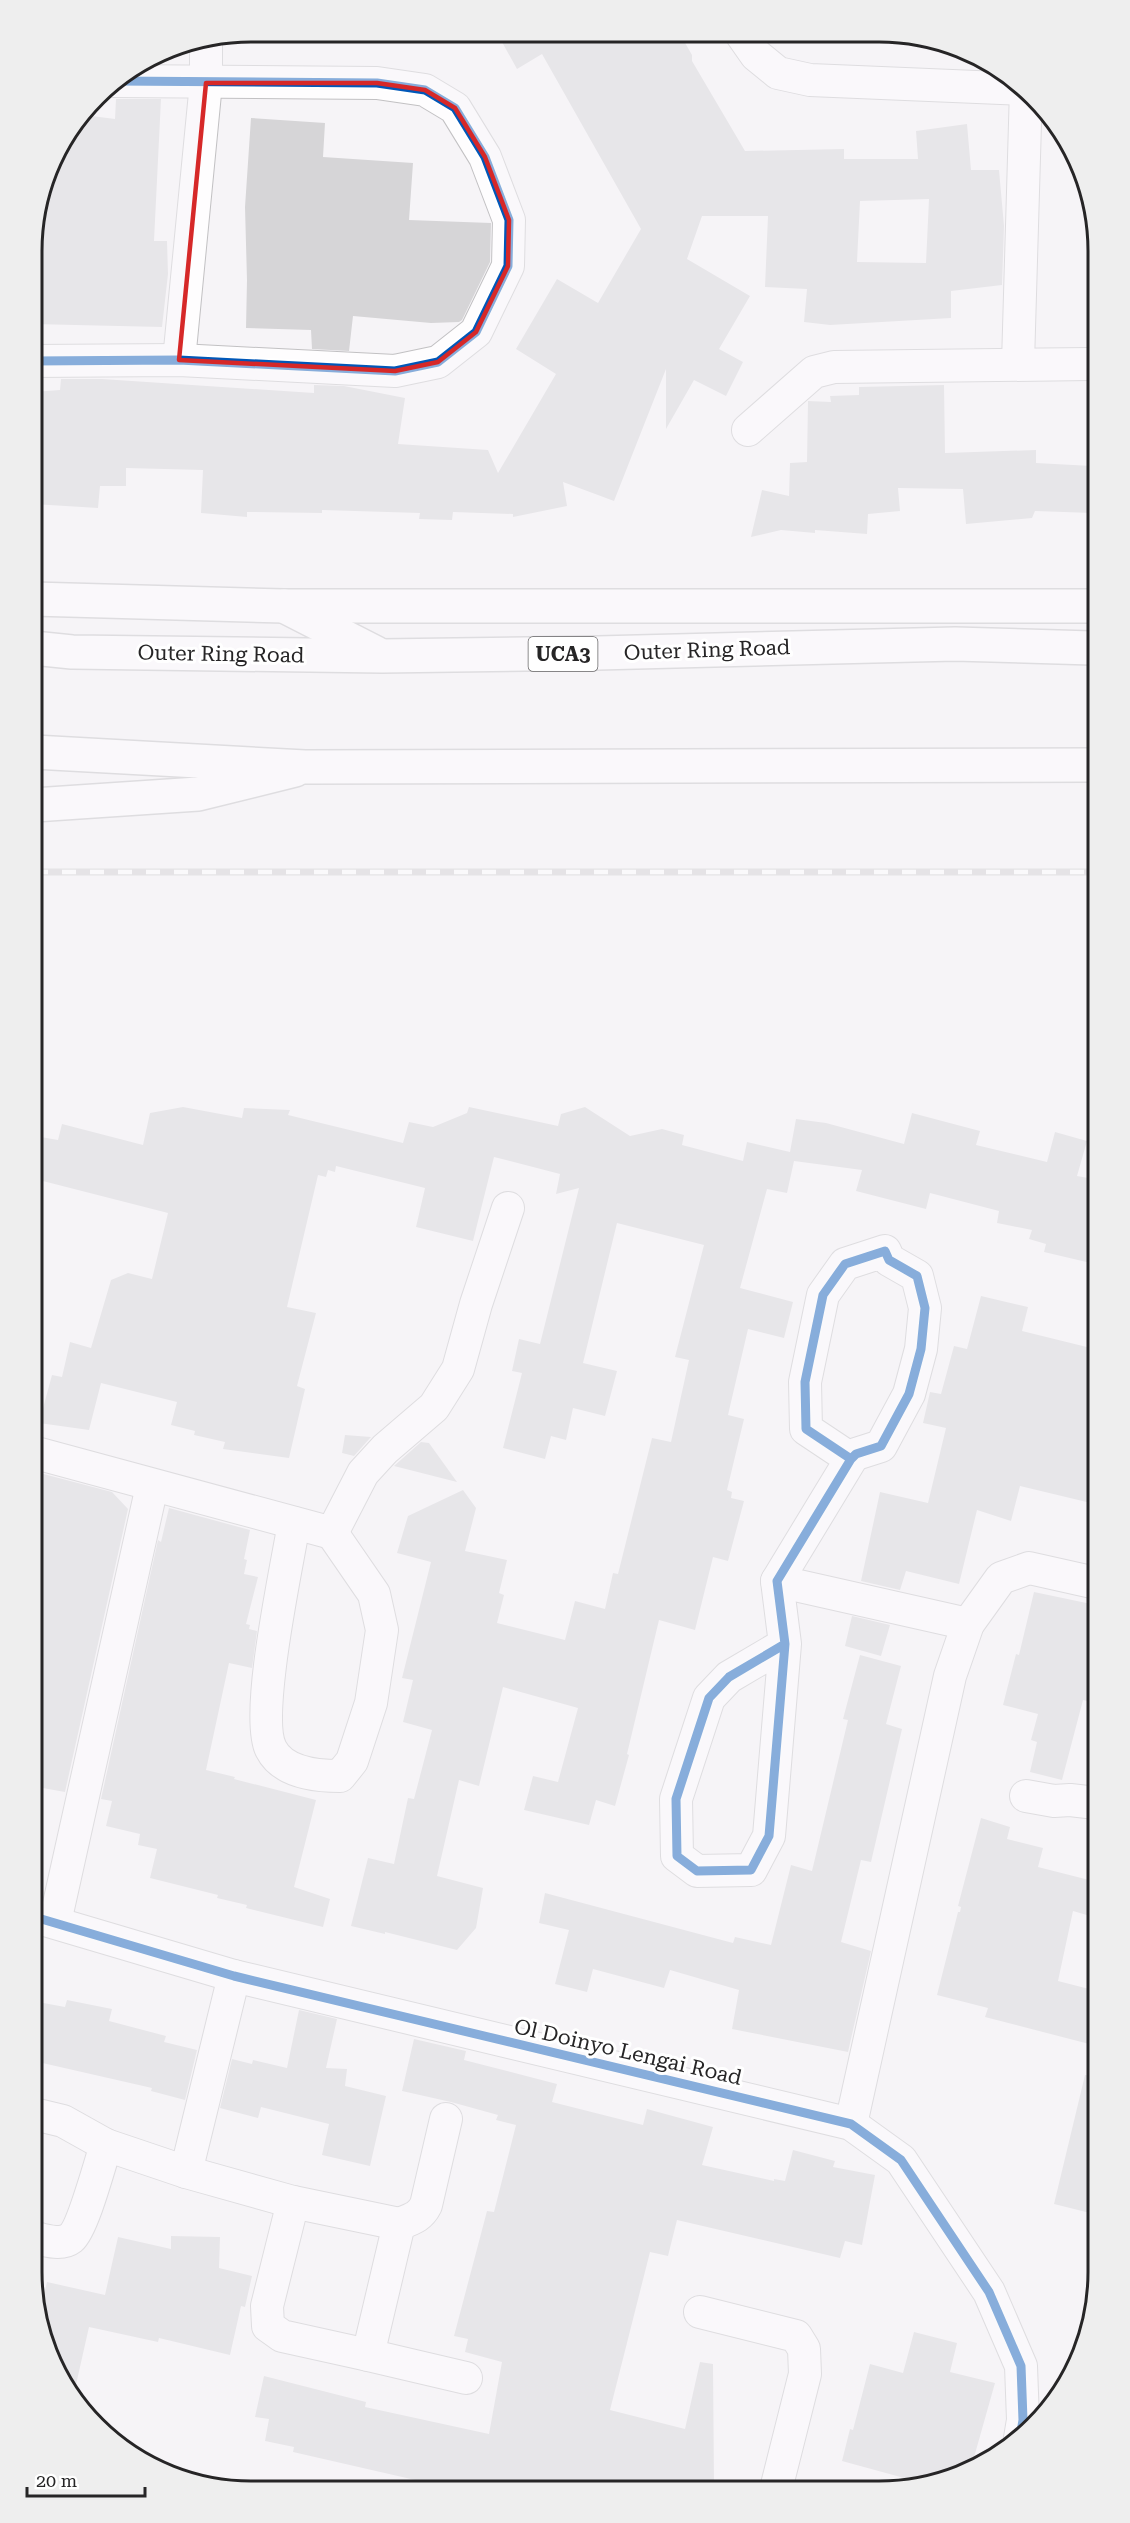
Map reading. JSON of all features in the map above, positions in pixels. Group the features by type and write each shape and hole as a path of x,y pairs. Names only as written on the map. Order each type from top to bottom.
{"main road":[{"name":"UCA3","path":"42,599 284,606 1088,606"},
{"path":"284,606 382,656"},
{"name":"Outer Ring Road","path":"42,649 72,652 382,656 955,644 1088,648"},
{"path":"42,752 305,767 1088,765"},
{"path":"42,804 198,794 305,767"}],"street":[{"path":"747,42 756,55 778,73 810,80 1010,88"},
{"path":"179,360 206,83 206,47"},
{"path":"42,361 179,360 395,370 438,362 476,332 508,266 509,220 485,156 455,108 425,90 377,83 129,81"},
{"path":"1018,363 1026,102"},
{"path":"748,430 814,372 834,366 1088,364"},
{"path":"332,1533 363,1473 385,1449 434,1407 458,1370 476,1304 508,1208"},
{"path":"785,1644 729,1677 709,1698 676,1799 677,1856 697,1871 751,1870 770,1836 785,1644 777,1581 851,1459 856,1454 881,1446 909,1394 921,1349 926,1308 917,1276 889,1260 885,1251 845,1264 824,1295 805,1382 806,1429 851,1459"},
{"path":"42,1456 332,1533 374,1594 382,1630 371,1703 352,1761 340,1776 316,1776 280,1760 272,1750 266,1735 266,1697 294,1523"},
{"path":"46,1920 152,1486"},
{"path":"851,2124 950,1676 968,1624 1001,1578 1029,1569 1088,1581"},
{"path":"777,1581 968,1624"},
{"path":"1026,1796 1054,1801 1088,1802"},
{"name":"Ol Doinyo Lengai Road","path":"46,1920 234,1976 851,2124 901,2160 989,2292 1021,2366 1022,2424"},
{"path":"186,2172 234,1976"},
{"path":"42,2116 63,2121 106,2145 186,2172 293,2202 399,2224 416,2218 426,2205 446,2119"},
{"path":"42,2239 61,2243 72,2238 80,2223 106,2145"},
{"path":"293,2202 267,2306 268,2326 282,2336 466,2378"},
{"path":"368,2355 399,2224"},
{"path":"700,2312 796,2336 804,2349 805,2374 778,2481"}],"highlighted area":[{"path":"206,83 377,83 425,90 455,108 485,157 509,220 508,266 476,332 438,362 395,371 179,360"}],"building":[{"path":"502,42 685,42 692,55 692,61 745,151 844,149 844,159 918,159 916,131 967,124 971,170 999,170 1004,226 1002,285 951,291 951,318 830,325 804,322 807,289 765,287 768,216 702,216 687,259 750,296 719,349 743,362 726,396 694,380 666,429 666,369 614,501 563,482 567,506 513,517 513,514 453,512 452,520 419,519 420,513 322,510 322,513 247,512 247,517 201,513 203,470 126,468 126,486 100,486 98,508 42,505 42,391 60,390 61,379 102,379 314,393 314,385 344,386 405,398 398,444 488,450 498,473 556,374 516,349 557,279 598,303 641,229 542,54 517,69","holes":["929,199 926,263 857,262 860,201"]},
{"path":"116,99 161,99 154,241 167,241 168,274 162,327 42,324 42,238 49,197 58,171 70,147 92,116 115,119"},
{"path":"251,118 325,123 323,157 413,163 409,220 491,223 490,262 462,320 431,323 353,316 349,351 312,349 311,330 246,328 245,207"},
{"path":"944,385 945,453 1036,450 1036,463 1088,466 1088,513 1035,511 1032,518 966,524 963,489 898,488 900,511 868,514 867,534 781,530 751,537 762,490 789,496 790,463 807,462 808,401 831,402 830,396 859,395 859,387"},
{"path":"183,1107 242,1118 244,1108 290,1110 288,1115 403,1143 409,1122 433,1127 467,1113 469,1107 558,1126 561,1114 585,1107 630,1136 662,1129 684,1135 682,1145 743,1161 747,1142 790,1152 796,1119 826,1123 904,1144 912,1113 980,1131 976,1145 1047,1162 1055,1132 1087,1141 1077,1176 1088,1178 1088,1262 1044,1252 1046,1244 1029,1239 1032,1230 997,1223 999,1211 930,1193 926,1209 856,1191 862,1170 794,1161 787,1193 767,1189 740,1288 793,1302 784,1338 748,1329 728,1415 744,1419 727,1490 732,1492 731,1498 744,1501 728,1561 713,1557 695,1630 659,1620 627,1754 629,1755 615,1806 596,1800 589,1825 524,1810 533,1776 558,1782 578,1708 503,1687 479,1786 459,1780 437,1876 483,1888 476,1928 457,1950 351,1926 368,1858 394,1864 408,1798 414,1799 432,1730 403,1722 413,1680 402,1678 431,1562 397,1553 408,1516 463,1490 476,1508 465,1551 507,1560 499,1593 504,1595 497,1623 565,1640 575,1601 605,1609 613,1573 618,1574 652,1438 671,1442 689,1360 675,1357 704,1245 617,1223 583,1363 617,1371 605,1416 573,1408 566,1440 551,1436 545,1459 503,1448 522,1373 512,1371 519,1339 540,1344 579,1188 556,1194 560,1174 494,1157 473,1241 416,1227 425,1188 336,1166 335,1172 328,1170 326,1177 318,1175 287,1307 316,1313 297,1386 305,1389 289,1458 223,1449 225,1442 194,1435 195,1431 171,1425 177,1402 101,1383 89,1430 42,1423 42,1412 52,1375 62,1377 70,1342 91,1348 111,1280 128,1273 152,1279 168,1213 42,1181 42,1137 58,1140 62,1124 143,1145 150,1113"},
{"path":"981,1296 1028,1307 1022,1331 1088,1347 1088,1502 1020,1486 1011,1521 977,1510 959,1584 906,1571 900,1590 861,1581 880,1492 928,1503 946,1428 923,1423 930,1392 941,1394 954,1346 967,1349"},
{"path":"345,1435 371,1437 354,1456 342,1453"},
{"path":"421,1442 429,1443 457,1482 394,1466"},
{"path":"42,1474 112,1492 128,1509 65,1792 42,1788"},
{"path":"169,1508 250,1530 244,1559 247,1560 244,1574 258,1577 246,1624 250,1625 249,1629 257,1631 252,1668 229,1663 206,1770 316,1800 294,1887 330,1899 323,1927 246,1908 247,1905 217,1898 218,1895 150,1878 157,1849 138,1845 140,1834 106,1826 112,1801 101,1799 158,1540 161,1542"},
{"path":"1034,1592 1088,1603 1088,1701 1083,1700 1062,1780 1030,1772 1037,1742 1031,1740 1038,1714 1003,1705 1016,1654 1019,1655"},
{"path":"852,1616 890,1625 881,1656 845,1646"},
{"path":"860,1655 901,1666 886,1724 902,1729 871,1862 861,1860 841,1942 871,1951 848,2052 732,2029 739,1990 670,1970 664,1988 593,1969 587,1992 555,1984 569,1930 539,1923 545,1893 733,1943 735,1937 771,1945 791,1865 812,1871 848,1720 843,1719"},
{"path":"981,1818 1010,1827 1007,1839 1043,1848 1038,1867 1088,1880 1088,1915 1073,1911 1058,1981 1088,1989 1088,2044 985,2017 988,2008 937,1995 958,1912 960,1912 961,1907 958,1906"},
{"path":"67,2000 112,2009 109,2021 166,2036 164,2042 197,2050 185,2100 151,2091 152,2088 42,2063 42,2003 65,2007"},
{"path":"299,2010 337,2019 326,2068 347,2069 345,2086 386,2096 370,2166 322,2155 329,2124 261,2107 258,2118 220,2108 232,2059 252,2064 253,2060 287,2068"},
{"path":"414,2039 466,2051 464,2060 557,2084 552,2102 643,2125 647,2109 713,2127 702,2165 774,2181 774,2179 785,2181 793,2150 835,2161 833,2167 875,2175 862,2245 845,2241 840,2258 677,2220 668,2256 650,2252 610,2410 685,2429 700,2362 713,2364 714,2481 420,2481 293,2452 294,2447 265,2441 269,2419 255,2417 264,2376 366,2402 365,2407 489,2434 502,2362 465,2352 468,2339 454,2336 487,2211 494,2212 516,2125 496,2120 498,2115 402,2091"},
{"path":"1085,2075 1088,2075 1088,2212 1054,2204"},
{"path":"171,2236 220,2237 219,2268 252,2276 245,2307 241,2306 230,2355 159,2338 158,2342 89,2327 76,2385 58,2352 49,2326 44,2295 47,2282 105,2295 118,2237 171,2249"},
{"path":"914,2332 957,2343 950,2372 995,2383 974,2458 933,2474 907,2479 842,2461 850,2429 853,2430 870,2364 903,2373"}],"railway":[{"path":"42,872 1088,872"}],"cycle path":[{"path":"42,361 179,360 395,371 438,362 476,332 508,266 509,220 485,157 455,108 425,90 377,83 129,81"},
{"path":"785,1644 729,1677 709,1698 676,1799 677,1856 697,1871 751,1870 769,1836 785,1644 777,1581 851,1459 806,1429 805,1382 823,1295 845,1264 885,1251 889,1260 917,1276 925,1308 921,1349 909,1394 881,1446 856,1454 851,1459"},
{"path":"42,1919 234,1976 851,2124 901,2160 989,2292 1021,2366 1022,2424"}]}
